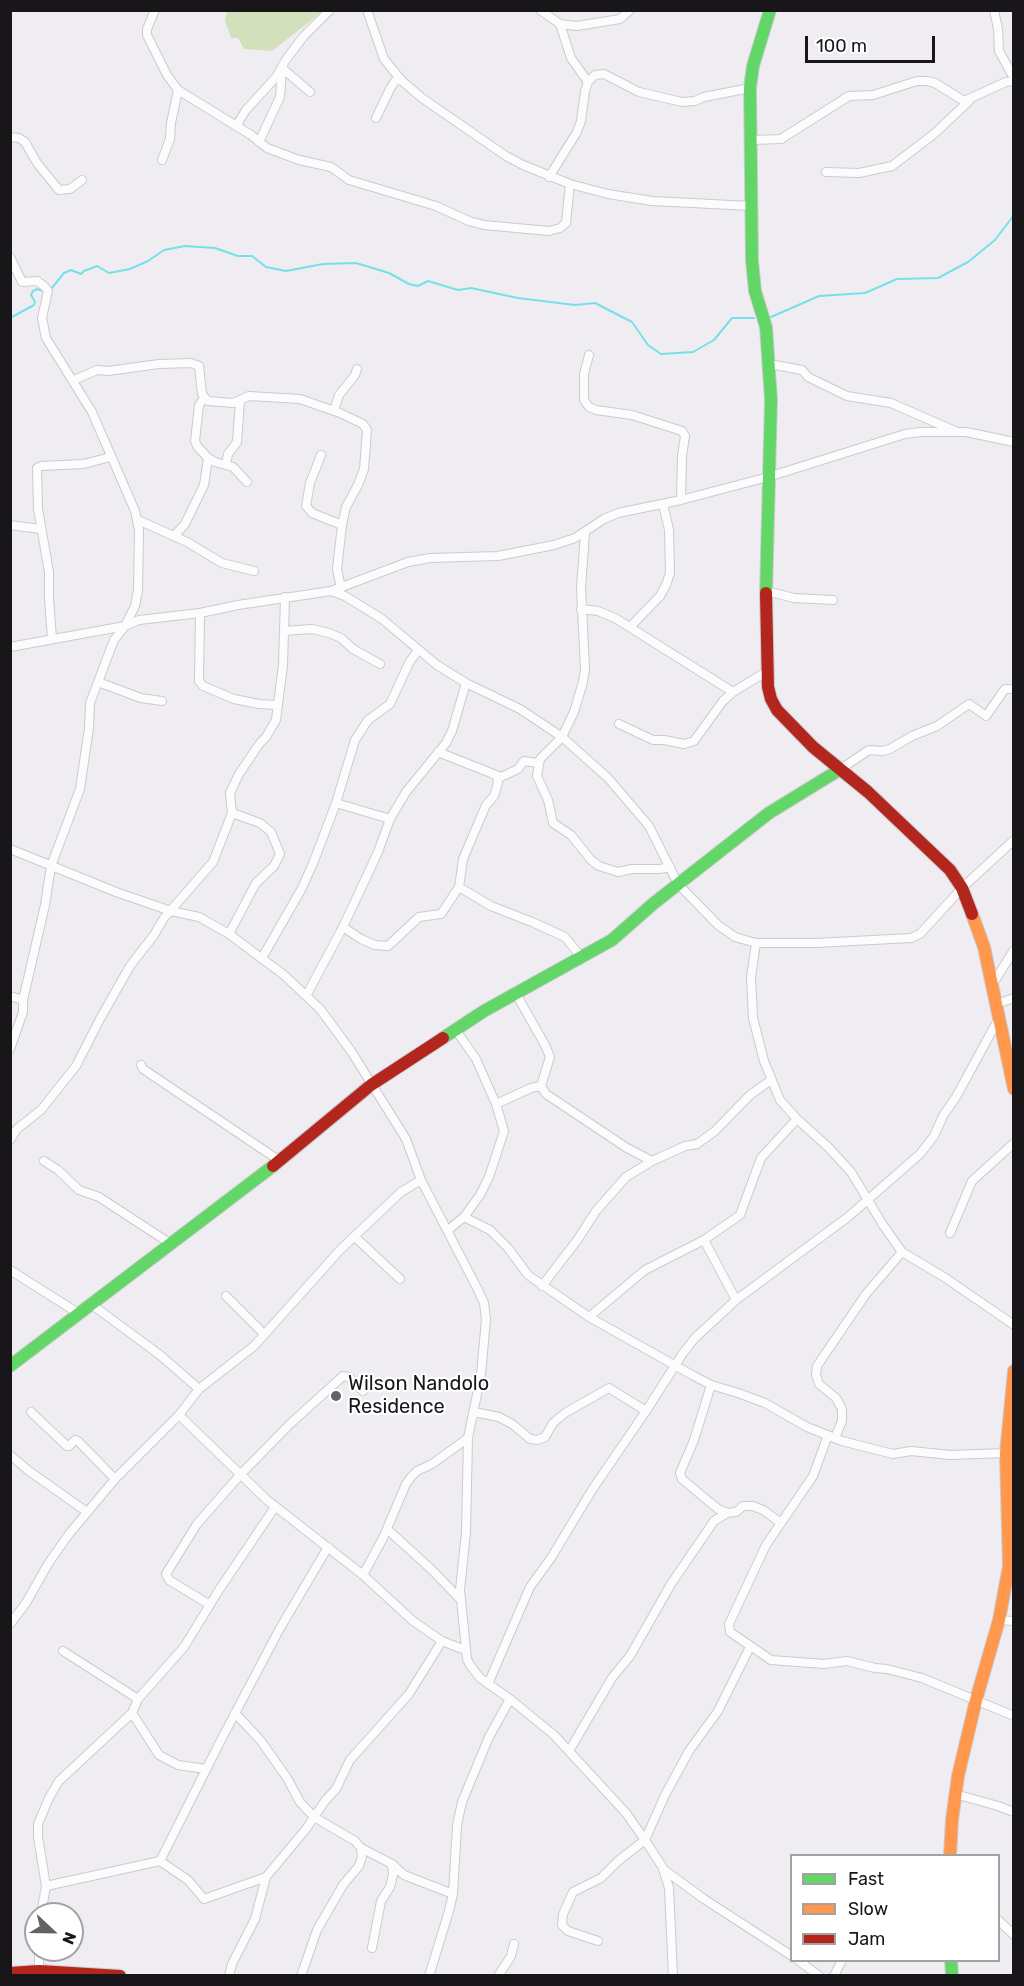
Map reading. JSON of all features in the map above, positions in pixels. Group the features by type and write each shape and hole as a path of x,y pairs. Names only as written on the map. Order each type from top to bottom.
{"street":[{"path":"155,10 147,29 147,35 167,75 178,90 267,148 290,157 331,167 349,180 436,206 469,221 484,225 549,231 560,228 566,223 570,184"},
{"path":"236,126 250,105 282,68 303,37 330,10"},
{"path":"367,10 384,59 400,80 422,98 506,156 549,177 608,194 652,201 751,206"},
{"path":"540,10 560,24 577,26 620,19 630,10"},
{"path":"770,10 753,66 750,88 752,261 755,291 766,327 771,400 766,591 766,672 771,699 777,710 813,747 868,792 934,854 950,870 962,888 984,947 1013,1086"},
{"path":"826,172 859,173 892,166 934,134 970,100 1014,80 999,51 994,10"},
{"path":"560,24 571,58 588,82"},
{"path":"282,68 310,92"},
{"path":"259,142 280,97 282,68"},
{"path":"549,177 577,132 581,121 585,91 588,82 595,75 604,74 639,92 682,102 750,88"},
{"path":"376,118 395,81 400,80"},
{"path":"752,140 781,139 849,96 873,95 918,81 935,84 958,99 970,100"},
{"path":"162,160 170,139 178,90"},
{"path":"10,137 19,138 25,142 59,190 70,189 82,180"},
{"path":"10,257 22,282 37,281 48,291 42,318 46,338 92,412 138,520 139,574 135,606 125,626 114,640 90,703 89,728 80,789 51,866 45,905 23,1000 23,1012 10,1049"},
{"path":"589,355 585,374 585,400 589,407 596,410 632,414 682,431 686,436 682,456 681,500"},
{"path":"74,380 97,370 108,371 159,364 191,363 199,366 204,398 199,405 195,441 208,458 233,467 247,482"},
{"path":"769,364 802,370 808,377 847,396 891,403 958,432"},
{"path":"334,411 339,394 355,375 357,369"},
{"path":"204,398 208,401 233,403 249,396 300,399 363,424 367,430 364,469 346,507 342,525 337,569 341,588"},
{"path":"226,464 228,454 237,442 240,401"},
{"path":"10,647 125,626 140,620 200,613 285,597 332,591 408,562 430,558 510,554 554,545 585,533 604,519 618,513 681,500 768,477 905,434 978,433 1014,442"},
{"path":"321,455 310,483 306,506 312,513 342,525"},
{"path":"52,639 49,572 40,529 37,468 84,464 110,457"},
{"path":"174,536 185,524 204,485 208,458"},
{"path":"630,627 660,596 670,573 669,530 663,504"},
{"path":"138,520 174,536 222,563 254,571"},
{"path":"10,525 40,529"},
{"path":"585,533 581,609 585,669 583,682 574,712 562,737 540,759 537,776 548,800 553,823 571,835 591,860 609,871 618,872 670,867"},
{"path":"332,591 345,596 382,619 437,666 520,709 562,737 608,778 649,826 678,884 718,925 735,937 756,943 816,944 911,938 920,934 962,888 1014,840"},
{"path":"766,591 794,598 833,600"},
{"path":"10,1140 17,1129 41,1110 76,1066 130,966 171,911 213,862 232,813 230,793 238,774 272,729 278,712 277,705 284,665 285,597"},
{"path":"581,609 598,611 630,627 733,692"},
{"path":"200,613 200,681 203,686 234,699 277,705"},
{"path":"284,631 312,629 329,633 341,638 380,664"},
{"path":"262,958 302,888 336,803 355,741 368,720 390,704 409,663 418,650"},
{"path":"619,724 653,740 688,743 699,736 715,710 733,692 766,672"},
{"path":"98,682 141,698 162,701"},
{"path":"306,996 343,927 378,852 390,819 406,792 452,731 466,683"},
{"path":"10,1366 24,1353 280,1161 371,1085 454,1029 515,992 612,940 768,813 869,750 882,752 890,749 912,736 938,726 969,704 986,716 1005,689 1014,688"},
{"path":"438,752 497,777 506,776 527,760 538,763"},
{"path":"343,927 375,945 388,946 419,917 441,914 459,887 463,859 486,806 494,795 498,783 497,777"},
{"path":"336,803 390,819"},
{"path":"229,934 256,883 274,866 280,854 272,832 260,823 232,813"},
{"path":"10,849 116,892 171,911 199,917 229,934 262,958 306,996 334,1026 406,1139 421,1180 484,1303 486,1319 481,1375 468,1438 467,1513 460,1590 465,1650 470,1665 488,1684 535,1718 626,1813 663,1868 669,1888 673,1976"},
{"path":"459,887 491,906 565,937 581,957"},
{"path":"756,943 751,977 753,1018 764,1061 780,1100 851,1172 902,1252 944,1277 1014,1325"},
{"path":"992,985 1014,950"},
{"path":"515,992 546,1045 549,1065 541,1086"},
{"path":"10,996 23,1000"},
{"path":"996,1004 1014,998"},
{"path":"488,1684 530,1587 674,1366 695,1338 736,1300 868,1200 929,1144 999,1018"},
{"path":"448,1230 464,1217 480,1195 503,1135 496,1104 476,1059 454,1029"},
{"path":"141,1065 143,1069 280,1161"},
{"path":"542,1286 596,1211 626,1177 652,1161 684,1146 697,1144 716,1131 750,1095 771,1080"},
{"path":"541,1086 546,1094 627,1148 652,1161"},
{"path":"496,1104 531,1088 541,1086"},
{"path":"589,1317 645,1270 704,1240 740,1215 761,1158 797,1119"},
{"path":"950,1233 972,1181 1014,1143"},
{"path":"44,1161 58,1170 79,1190 99,1197 171,1244"},
{"path":"10,1624 26,1603 53,1557 115,1479 179,1414 200,1389 254,1346 313,1278 401,1192 421,1180"},
{"path":"464,1217 490,1230 508,1248 521,1267 542,1286 589,1317 711,1385 738,1392 765,1403 807,1427 832,1437 898,1455 911,1451 950,1455 1006,1453"},
{"path":"355,1237 400,1279"},
{"path":"704,1240 736,1300"},
{"path":"902,1252 866,1294 817,1366 816,1375 819,1384 836,1398 842,1409 842,1420 813,1476 766,1545 729,1624 730,1632 763,1656 780,1662 824,1664 847,1661 886,1669 922,1678 1014,1716"},
{"path":"10,1270 78,1313"},
{"path":"226,1296 264,1334"},
{"path":"91,1304 200,1389"},
{"path":"950,1854 955,1794 976,1700 999,1620 1011,1566 1006,1453 1011,1421 1014,1371"},
{"path":"210,1605 169,1580 166,1574 197,1524 240,1475 290,1424 343,1376 349,1377 363,1391"},
{"path":"711,1385 694,1440 680,1473 682,1479 718,1509 727,1513"},
{"path":"474,1412 499,1417 512,1424 530,1439 538,1440 545,1437 553,1423 565,1413 609,1388 646,1411"},
{"path":"31,1412 67,1446 75,1440 78,1441 115,1479"},
{"path":"179,1414 275,1507 363,1575 413,1621 442,1641 465,1650"},
{"path":"363,1575 411,1477 468,1438"},
{"path":"10,1455 87,1512"},
{"path":"569,1751 612,1678 630,1656 670,1584 714,1521 727,1513 736,1512 743,1506 753,1506 781,1523"},
{"path":"43,1902 46,1886 38,1824 59,1781 132,1713 138,1699 184,1647 275,1507"},
{"path":"387,1528 461,1600"},
{"path":"160,1861 279,1630 328,1547"},
{"path":"999,1620 1014,1621"},
{"path":"229,1976 232,1964 255,1919 266,1877 336,1789 358,1749 409,1694 442,1641"},
{"path":"598,1941 568,1931 562,1925 562,1914 573,1892 601,1878 645,1840 679,1769 704,1728 718,1711 750,1647"},
{"path":"63,1651 138,1699"},
{"path":"429,1976 453,1894 454,1848 462,1802 489,1737 510,1699"},
{"path":"132,1713 159,1755 178,1765 206,1769"},
{"path":"235,1713 261,1741 287,1778 300,1802 314,1817 355,1841 361,1848 392,1864 404,1875 453,1894"},
{"path":"955,1794 1014,1812"},
{"path":"301,1976 317,1930 343,1885 359,1866 362,1857 361,1848"},
{"path":"46,1886 160,1861 188,1880 204,1899 266,1877"},
{"path":"372,1948 379,1909 393,1875 392,1864"},
{"path":"663,1868 704,1899 790,1955"},
{"path":"1000,1921 1014,1935"},
{"path":"498,1976 511,1956 514,1944"},
{"path":"39,1962 39,1971"},
{"path":"801,1962 819,1976"},
{"path":"834,1976 841,1962"},
{"path":"10,1973 39,1971 120,1976"}],"green space":[{"path":"227,10 323,11 272,51 244,49 238,38 231,38 225,21"}],"waterway":[{"path":"771,317 819,296 865,293 897,279 938,278 968,262 995,240 1014,215"},
{"path":"51,289 64,273 71,270 81,274 97,266 109,273 130,269 164,250 185,246 215,248 238,256 252,256 266,267 286,271 323,264 356,263 389,273 409,284 418,286 428,281 458,290 471,288 518,298 575,305 595,303 632,322 648,345 661,354 693,352 714,340 732,318 754,318"},
{"path":"10,318 34,305 35,302 31,295 33,291 37,289 46,292"}],"traffic: fast":[{"path":"766,593 771,400 766,327 755,291 752,261 750,88 753,66 770,10"},
{"path":"443,1038 484,1011 612,940 654,903 769,813 839,770"},
{"path":"10,1366 273,1166"},
{"path":"951,1962 952,1976"}],"traffic: slow":[{"path":"972,914 984,947 1014,1089"},
{"path":"950,1854 958,1776 976,1700 999,1620 1009,1566 1006,1453 1014,1371"}],"traffic: jam":[{"path":"766,593 768,687 777,710 813,747 868,792 950,870 962,888 972,914"},
{"path":"273,1166 371,1085 443,1038"},
{"path":"10,1973 39,1971 120,1976"}],"place":[{"name":"Wilson Nandolo Residence","path":"336,1396"}]}
